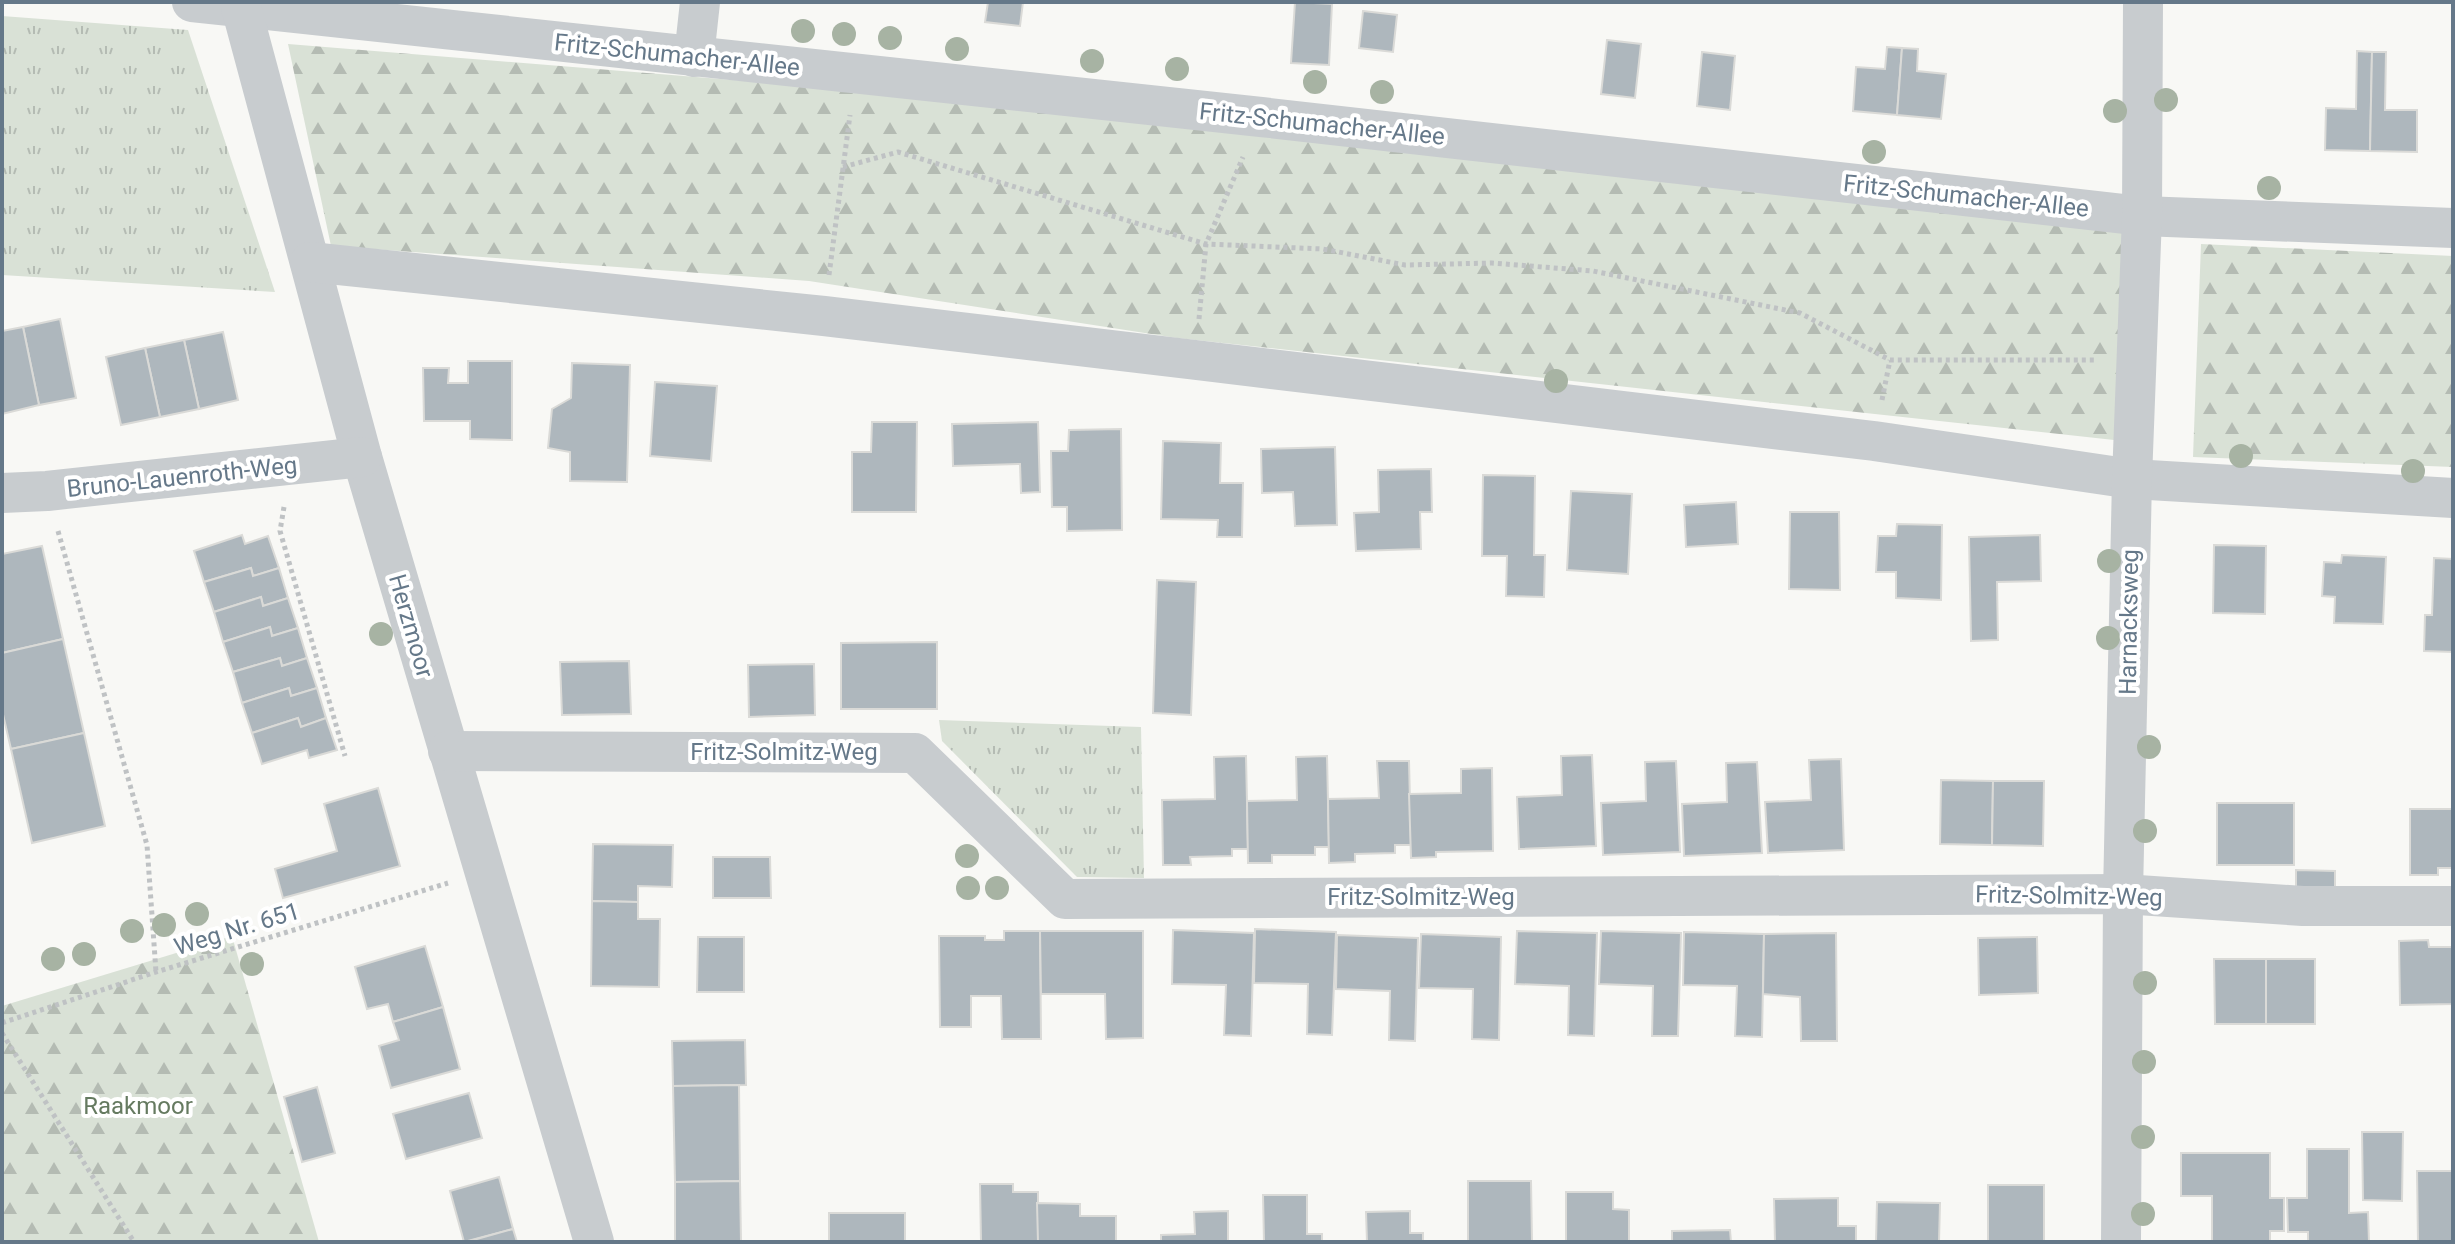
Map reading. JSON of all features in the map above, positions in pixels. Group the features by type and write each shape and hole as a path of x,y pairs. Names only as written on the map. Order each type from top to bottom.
{"street":[{"name":"Fritz-Schumacher-Allee","path":"192,2 2142,216 2453,228"},
{"path":"694,57 700,2"},
{"name":"Harnacksweg","path":"2121,1242 2123,894 2132,479 2142,216 2143,2"},
{"name":"Herzmoor","path":"241,7 362,457 594,1242"},
{"path":"310,262 824,316 1196,360 1874,441 2132,479 2453,498"},
{"name":"Bruno-Lauenroth-Weg","path":"2,493 47,491 362,457"},
{"name":"Fritz-Solmitz-Weg","path":"448,751 915,753 1065,899 2123,894 2303,906 2453,906"}],"path":[{"path":"824,316 856,73"},
{"path":"1196,360 1206,244 1261,117"},
{"path":"843,167 898,152 1206,244 1323,249 1405,265 1492,263 1593,271 1800,313 1890,360 2136,360"},
{"path":"291,465 280,531 345,756"},
{"path":"47,491 147,845 156,972"},
{"name":"Weg Nr. 651","path":"2,1023 156,972 484,872"},
{"path":"2,1033 134,1242"}],"green space":[{"path":"2,16 188,30 275,292 2,275"},
{"path":"288,44 980,100 2125,227 2114,440 1177,338 809,281 331,246"},
{"path":"2201,244 2453,256 2453,467 2193,457"},
{"path":"939,720 1141,727 1144,878 1077,877 942,741"},
{"name":"Raakmoor","path":"232,936 319,1242 2,1242 2,1006"}],"building":[{"path":"988,2 1023,2 1020,26 985,22"},
{"path":"1295,2 1332,4 1329,65 1291,63"},
{"path":"1363,11 1397,15 1393,52 1359,48"},
{"path":"1607,40 1641,44 1635,98 1601,94"},
{"path":"1887,47 1902,48 1897,115 1853,111 1856,67 1885,69"},
{"path":"1902,48 1918,49 1917,71 1946,74 1941,119 1897,115"},
{"path":"2357,51 2372,52 2370,151 2325,150 2326,108 2356,109"},
{"path":"1702,52 1735,56 1730,110 1697,106"},
{"path":"2372,52 2386,52 2385,110 2417,110 2417,152 2370,151"},
{"path":"60,319 76,398 39,405 23,327"},
{"path":"23,327 39,405 2,414 2,331"},
{"path":"223,332 238,400 199,409 184,340"},
{"path":"184,340 199,409 160,417 145,348"},
{"path":"145,348 160,417 121,425 106,357"},
{"path":"468,361 512,361 512,440 470,439 470,421 424,421 423,368 449,368 448,383 468,383"},
{"path":"572,363 630,365 627,482 570,481 570,452 548,448 552,409 571,398"},
{"path":"655,382 717,386 711,461 650,456"},
{"path":"872,422 917,422 916,512 852,512 852,452 871,452"},
{"path":"1038,422 1040,492 1021,493 1020,464 953,466 952,424"},
{"path":"1121,429 1122,530 1067,531 1067,507 1052,507 1051,451 1068,451 1069,430"},
{"path":"1163,441 1221,443 1220,483 1243,483 1242,537 1217,537 1218,520 1161,519"},
{"path":"1335,447 1337,525 1295,526 1293,492 1262,493 1261,449"},
{"path":"1431,469 1432,512 1420,512 1421,549 1356,551 1354,513 1379,512 1378,470"},
{"path":"1483,475 1535,476 1534,555 1545,555 1544,597 1506,596 1507,556 1482,556"},
{"path":"1571,491 1632,494 1628,574 1567,570"},
{"path":"1736,502 1738,544 1686,547 1684,505"},
{"path":"1790,512 1839,512 1840,590 1789,589"},
{"path":"1897,524 1942,525 1941,600 1896,598 1896,572 1876,572 1878,536 1896,536"},
{"path":"242,535 245,544 268,536 279,568 253,576 251,568 204,582 194,551"},
{"path":"2040,535 2041,581 1997,582 1998,640 1971,641 1969,537"},
{"path":"2214,545 2266,546 2265,614 2213,613"},
{"path":"42,546 63,639 2,653 2,554"},
{"path":"2342,555 2386,557 2383,624 2334,623 2335,597 2322,596 2324,562 2341,563"},
{"path":"2434,558 2453,559 2453,652 2424,651 2425,615 2432,615"},
{"path":"251,568 253,576 279,568 288,598 263,606 261,597 214,612 204,582"},
{"path":"1157,580 1196,582 1191,715 1153,713"},
{"path":"261,597 263,606 288,598 298,628 272,636 270,627 223,642 214,612"},
{"path":"270,627 272,636 298,628 307,658 282,666 280,658 233,672 223,642"},
{"path":"63,639 84,733 11,749 2,710 2,653"},
{"path":"937,642 937,709 841,709 841,643"},
{"path":"280,658 282,666 307,658 317,688 291,696 289,688 242,703 233,672"},
{"path":"629,661 631,714 562,715 560,662"},
{"path":"814,664 815,715 749,717 748,665"},
{"path":"289,688 291,696 317,688 326,718 301,727 298,718 252,733 242,703"},
{"path":"298,718 301,727 326,718 337,750 309,758 307,750 262,764 252,733"},
{"path":"84,733 105,826 32,843 11,749"},
{"path":"1592,755 1596,846 1519,849 1517,797 1562,795 1561,756"},
{"path":"1246,756 1248,849 1232,849 1232,856 1190,857 1191,865 1163,865 1162,800 1215,799 1214,757"},
{"path":"1327,756 1329,847 1315,847 1315,855 1272,855 1272,863 1248,863 1247,801 1297,800 1296,757"},
{"path":"1841,759 1844,850 1768,853 1765,802 1811,800 1809,760"},
{"path":"1377,761 1409,761 1411,845 1395,845 1395,853 1355,854 1355,862 1329,863 1328,799 1379,798"},
{"path":"1676,761 1680,852 1603,855 1601,803 1646,801 1645,762"},
{"path":"1757,762 1762,853 1684,856 1682,804 1727,802 1726,763"},
{"path":"1492,768 1493,851 1436,852 1436,857 1411,858 1409,794 1461,793 1461,769"},
{"path":"1941,780 1993,781 1992,845 1940,844"},
{"path":"1993,781 2044,781 2043,846 1992,845"},
{"path":"378,788 400,866 283,898 275,869 337,851 324,804"},
{"path":"2217,803 2294,803 2294,865 2217,865"},
{"path":"2410,809 2453,809 2453,868 2438,868 2438,875 2410,875"},
{"path":"593,844 673,845 672,887 638,886 638,902 592,901"},
{"path":"713,857 770,857 771,898 713,898"},
{"path":"2296,870 2335,871 2335,890 2296,889"},
{"path":"592,901 638,902 638,919 660,919 659,987 591,986"},
{"path":"1255,929 1336,932 1332,1035 1307,1034 1308,984 1254,983"},
{"path":"1173,930 1254,933 1251,1036 1224,1035 1226,985 1172,984"},
{"path":"1004,931 1040,931 1041,1039 1002,1039 1001,996 971,996 971,1027 940,1027 939,936 985,936 985,940 1004,940"},
{"path":"1040,931 1143,931 1143,1038 1106,1039 1105,994 1041,994"},
{"path":"1517,931 1597,933 1594,1036 1568,1035 1569,986 1515,984"},
{"path":"1601,931 1681,933 1678,1036 1652,1036 1653,986 1599,984"},
{"path":"1684,932 1764,934 1762,1037 1735,1036 1737,986 1683,985"},
{"path":"1836,933 1837,1041 1801,1041 1800,997 1763,994 1764,934"},
{"path":"1421,934 1501,937 1499,1040 1472,1039 1473,989 1419,988"},
{"path":"1337,935 1418,938 1415,1041 1389,1040 1390,991 1336,989"},
{"path":"698,937 744,937 744,992 697,992"},
{"path":"2037,937 2038,993 1979,995 1978,938"},
{"path":"2428,940 2429,947 2453,947 2453,1004 2400,1005 2399,941"},
{"path":"425,946 443,1007 393,1022 388,1004 367,1009 355,967"},
{"path":"2214,959 2266,959 2266,1024 2215,1024"},
{"path":"2266,959 2315,959 2315,1024 2266,1024"},
{"path":"443,1007 460,1069 391,1088 379,1046 399,1040 393,1022"},
{"path":"745,1040 746,1085 673,1086 672,1041"},
{"path":"739,1085 740,1181 675,1182 673,1086"},
{"path":"317,1087 335,1153 302,1162 284,1097"},
{"path":"469,1093 482,1138 406,1159 393,1114"},
{"path":"2362,1132 2403,1132 2402,1201 2363,1200"},
{"path":"2307,1149 2349,1149 2349,1213 2368,1212 2369,1242 2308,1242 2308,1232 2288,1232 2287,1198 2307,1198"},
{"path":"2181,1153 2270,1153 2270,1198 2284,1198 2284,1231 2270,1231 2270,1242 2212,1242 2212,1196 2181,1196"},
{"path":"2417,1171 2453,1171 2453,1242 2418,1242"},
{"path":"499,1177 513,1229 464,1242 450,1191"},
{"path":"740,1181 741,1242 675,1242 675,1182"},
{"path":"1468,1181 1531,1181 1532,1242 1468,1242"},
{"path":"980,1184 1013,1184 1013,1192 1038,1192 1038,1242 981,1242"},
{"path":"1988,1185 2044,1185 2044,1242 1988,1242"},
{"path":"1566,1192 1613,1192 1613,1209 1629,1210 1629,1242 1566,1242"},
{"path":"1263,1195 1307,1195 1307,1234 1322,1234 1322,1242 1264,1242"},
{"path":"1838,1198 1838,1226 1856,1226 1856,1242 1775,1242 1774,1199"},
{"path":"1877,1202 1940,1203 1939,1242 1876,1242"},
{"path":"1037,1203 1080,1204 1080,1216 1116,1216 1116,1242 1038,1242"},
{"path":"1228,1211 1228,1242 1161,1242 1161,1235 1195,1234 1194,1212"},
{"path":"1410,1211 1410,1233 1423,1233 1423,1242 1367,1242 1366,1212"},
{"path":"829,1213 905,1213 905,1242 829,1242"},
{"path":"513,1229 517,1242 466,1242"},
{"path":"1730,1230 1731,1242 1672,1242 1672,1231"}]}
